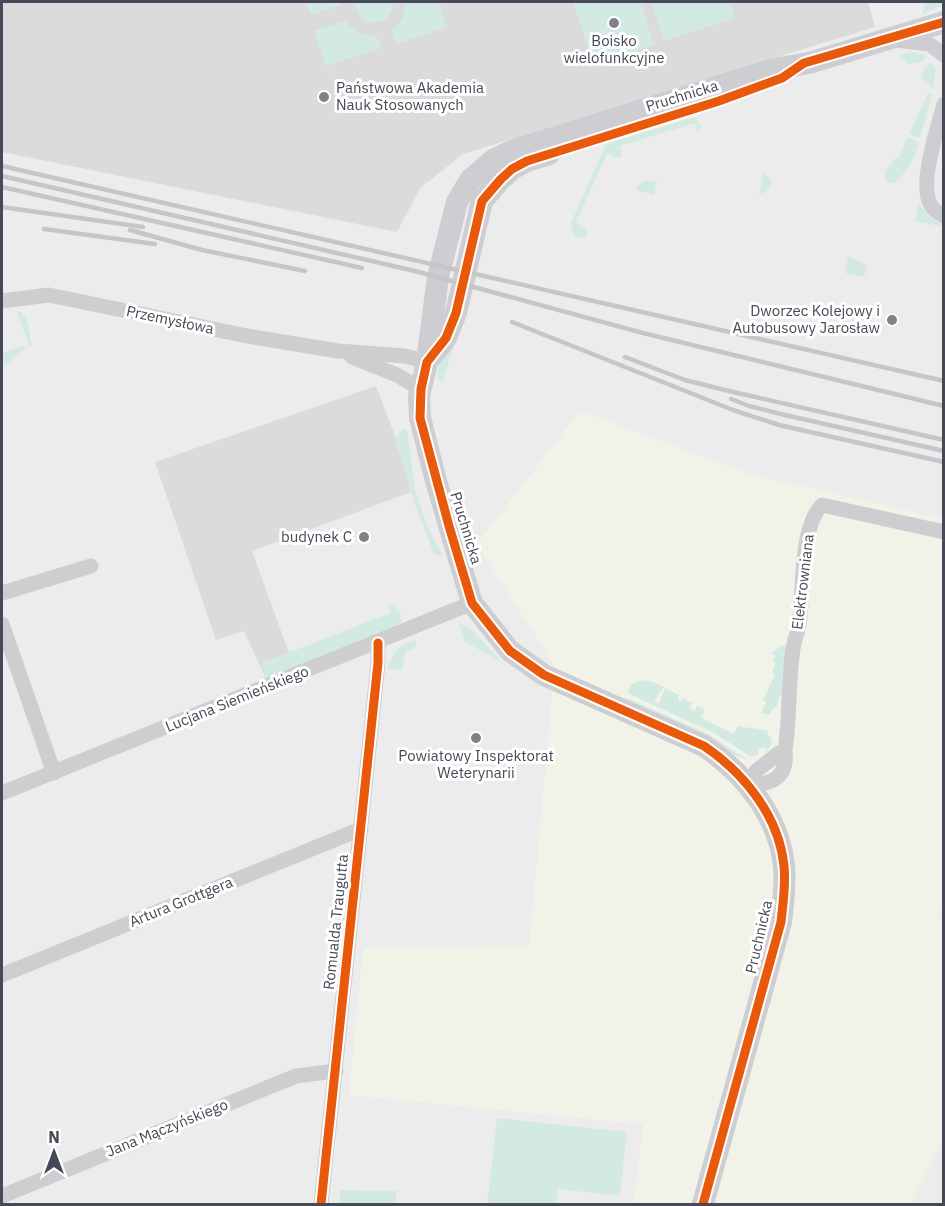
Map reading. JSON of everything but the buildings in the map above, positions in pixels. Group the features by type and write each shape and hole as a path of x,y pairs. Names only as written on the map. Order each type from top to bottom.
{"main road":[{"name":"Pruchnicka","path":"703,1204 781,922 784,865 774,828 749,785 722,758 704,746 544,675 510,651 472,603 433,472 420,418 421,389 427,362 438,277 457,202 470,180 493,160 542,140 774,69 804,63 944,22"}],"street":[{"name":"Pruchnicka","path":"890,39 929,44 944,56"},
{"path":"942,114 927,182 928,197 932,208 944,216"},
{"name":"Przemysłowa","path":"2,301 50,295 247,336 338,351"},
{"path":"338,351 405,356 427,362"},
{"path":"338,351 397,375 421,389"},
{"name":"Elektrowniana","path":"749,785 766,784 776,779 787,763 793,648 799,627 804,564 814,513 822,505 944,532"},
{"path":"2,593 91,566"},
{"name":"Lucjana Siemieńskiego","path":"2,794 472,603"},
{"path":"2,624 54,772"},
{"name":"Romualda Traugutta","path":"321,1204 378,663 378,643"},
{"name":"Artura Grottgera","path":"2,975 361,829"},
{"name":"Jana Mączyńskiego","path":"2,1196 296,1076 336,1071"}],"shaded area":[{"name":"Państwowa Akademia Nauk Stosowanych","path":"2,2 868,2 875,27 463,154 420,188 397,232 2,152"},
{"path":"376,386 394,433 411,492 252,551 294,667 266,679 244,631 216,640 155,462"},
{"path":"580,411 749,474 943,519 944,894 937,917 944,919 943,1139 911,1204 634,1204 643,1124 349,1095 363,948 529,947 555,666 477,544"}],"green space":[{"path":"306,2 341,2 341,5 311,15"},
{"path":"355,2 393,2 387,17 374,22 361,17"},
{"path":"405,2 439,2 447,27 396,44 391,30 403,18"},
{"name":"Boisko wielofunkcyjne","path":"573,2 640,2 654,45 594,65"},
{"path":"651,2 730,2 735,18 664,41"},
{"path":"924,2 943,2 943,5 923,14"},
{"path":"345,21 357,33 377,37 381,48 326,66 314,31"},
{"path":"915,52 927,56 921,62 907,64 900,54"},
{"path":"931,62 936,69 933,89 921,79 924,69"},
{"path":"928,93 932,95 920,138 909,134"},
{"path":"695,117 701,126 698,132 695,123 620,146 622,156 619,158 607,154 576,222 585,227 587,235 585,238 575,236 571,223 606,144"},
{"path":"907,137 919,142 913,159 895,183 886,182 885,172 895,158 899,159"},
{"path":"763,173 770,178 771,184 766,192 759,194"},
{"path":"645,181 657,182 654,195 635,190"},
{"path":"918,203 930,218 943,227 915,221"},
{"path":"848,256 866,264 864,277 845,273"},
{"path":"19,311 27,321 32,345 30,348 17,312"},
{"path":"454,345 442,384 437,375 440,359"},
{"path":"24,346 25,350 2,367 5,364 2,353"},
{"path":"403,429 407,429 415,488 427,526 443,556 434,554 414,502 396,438"},
{"path":"387,604 394,605 400,611 401,622 266,679 262,663 390,613"},
{"path":"459,623 472,630 502,662 465,642"},
{"path":"413,640 416,641 416,647 405,652 402,670 388,669 396,651"},
{"path":"782,645 787,645 784,695 780,695 777,706 770,714 761,714 766,702 763,700 775,674 772,672 776,662 773,661 775,656 771,654"},
{"path":"644,680 664,687 654,701 659,704 665,688 679,695 678,700 681,702 683,698 693,703 689,708 695,711 697,705 705,710 701,718 734,734 738,726 768,731 767,734 772,744 766,752 766,748 758,748 758,755 750,756 712,732 627,693 633,683"},
{"path":"627,698 708,734 748,760 629,701"},
{"path":"497,1118 627,1132 620,1196 558,1189 556,1204 487,1204"},
{"path":"340,1190 397,1191 395,1204 339,1204"}],"railway":[{"path":"2,166 944,381"},
{"path":"2,176 415,271 643,333 944,406"},
{"path":"2,187 362,268"},
{"path":"2,207 143,227"},
{"path":"44,229 155,244"},
{"path":"130,230 202,250 305,271"},
{"path":"512,322 733,410 779,425 944,462"},
{"path":"625,357 685,380 944,440"},
{"path":"731,399 785,415 944,451"}],"cycle path":[{"path":"703,1204 781,922 785,873 775,830 767,813 746,783 733,769 704,746 544,675 510,651 472,603 420,418 421,389 427,362 446,338 456,313 482,201 512,169 527,161 719,101 782,78 804,63 944,22"},
{"path":"321,1204 378,663 378,643"}],"place":[{"name":"Boisko wielofunkcyjne","path":"614,23"},
{"name":"Państwowa Akademia Nauk Stosowanych","path":"324,97"},
{"name":"Dworzec Kolejowy i Autobusowy Jarosław","path":"892,320"},
{"name":"budynek C","path":"364,537"},
{"name":"Powiatowy Inspektorat Weterynarii","path":"476,738"}]}
